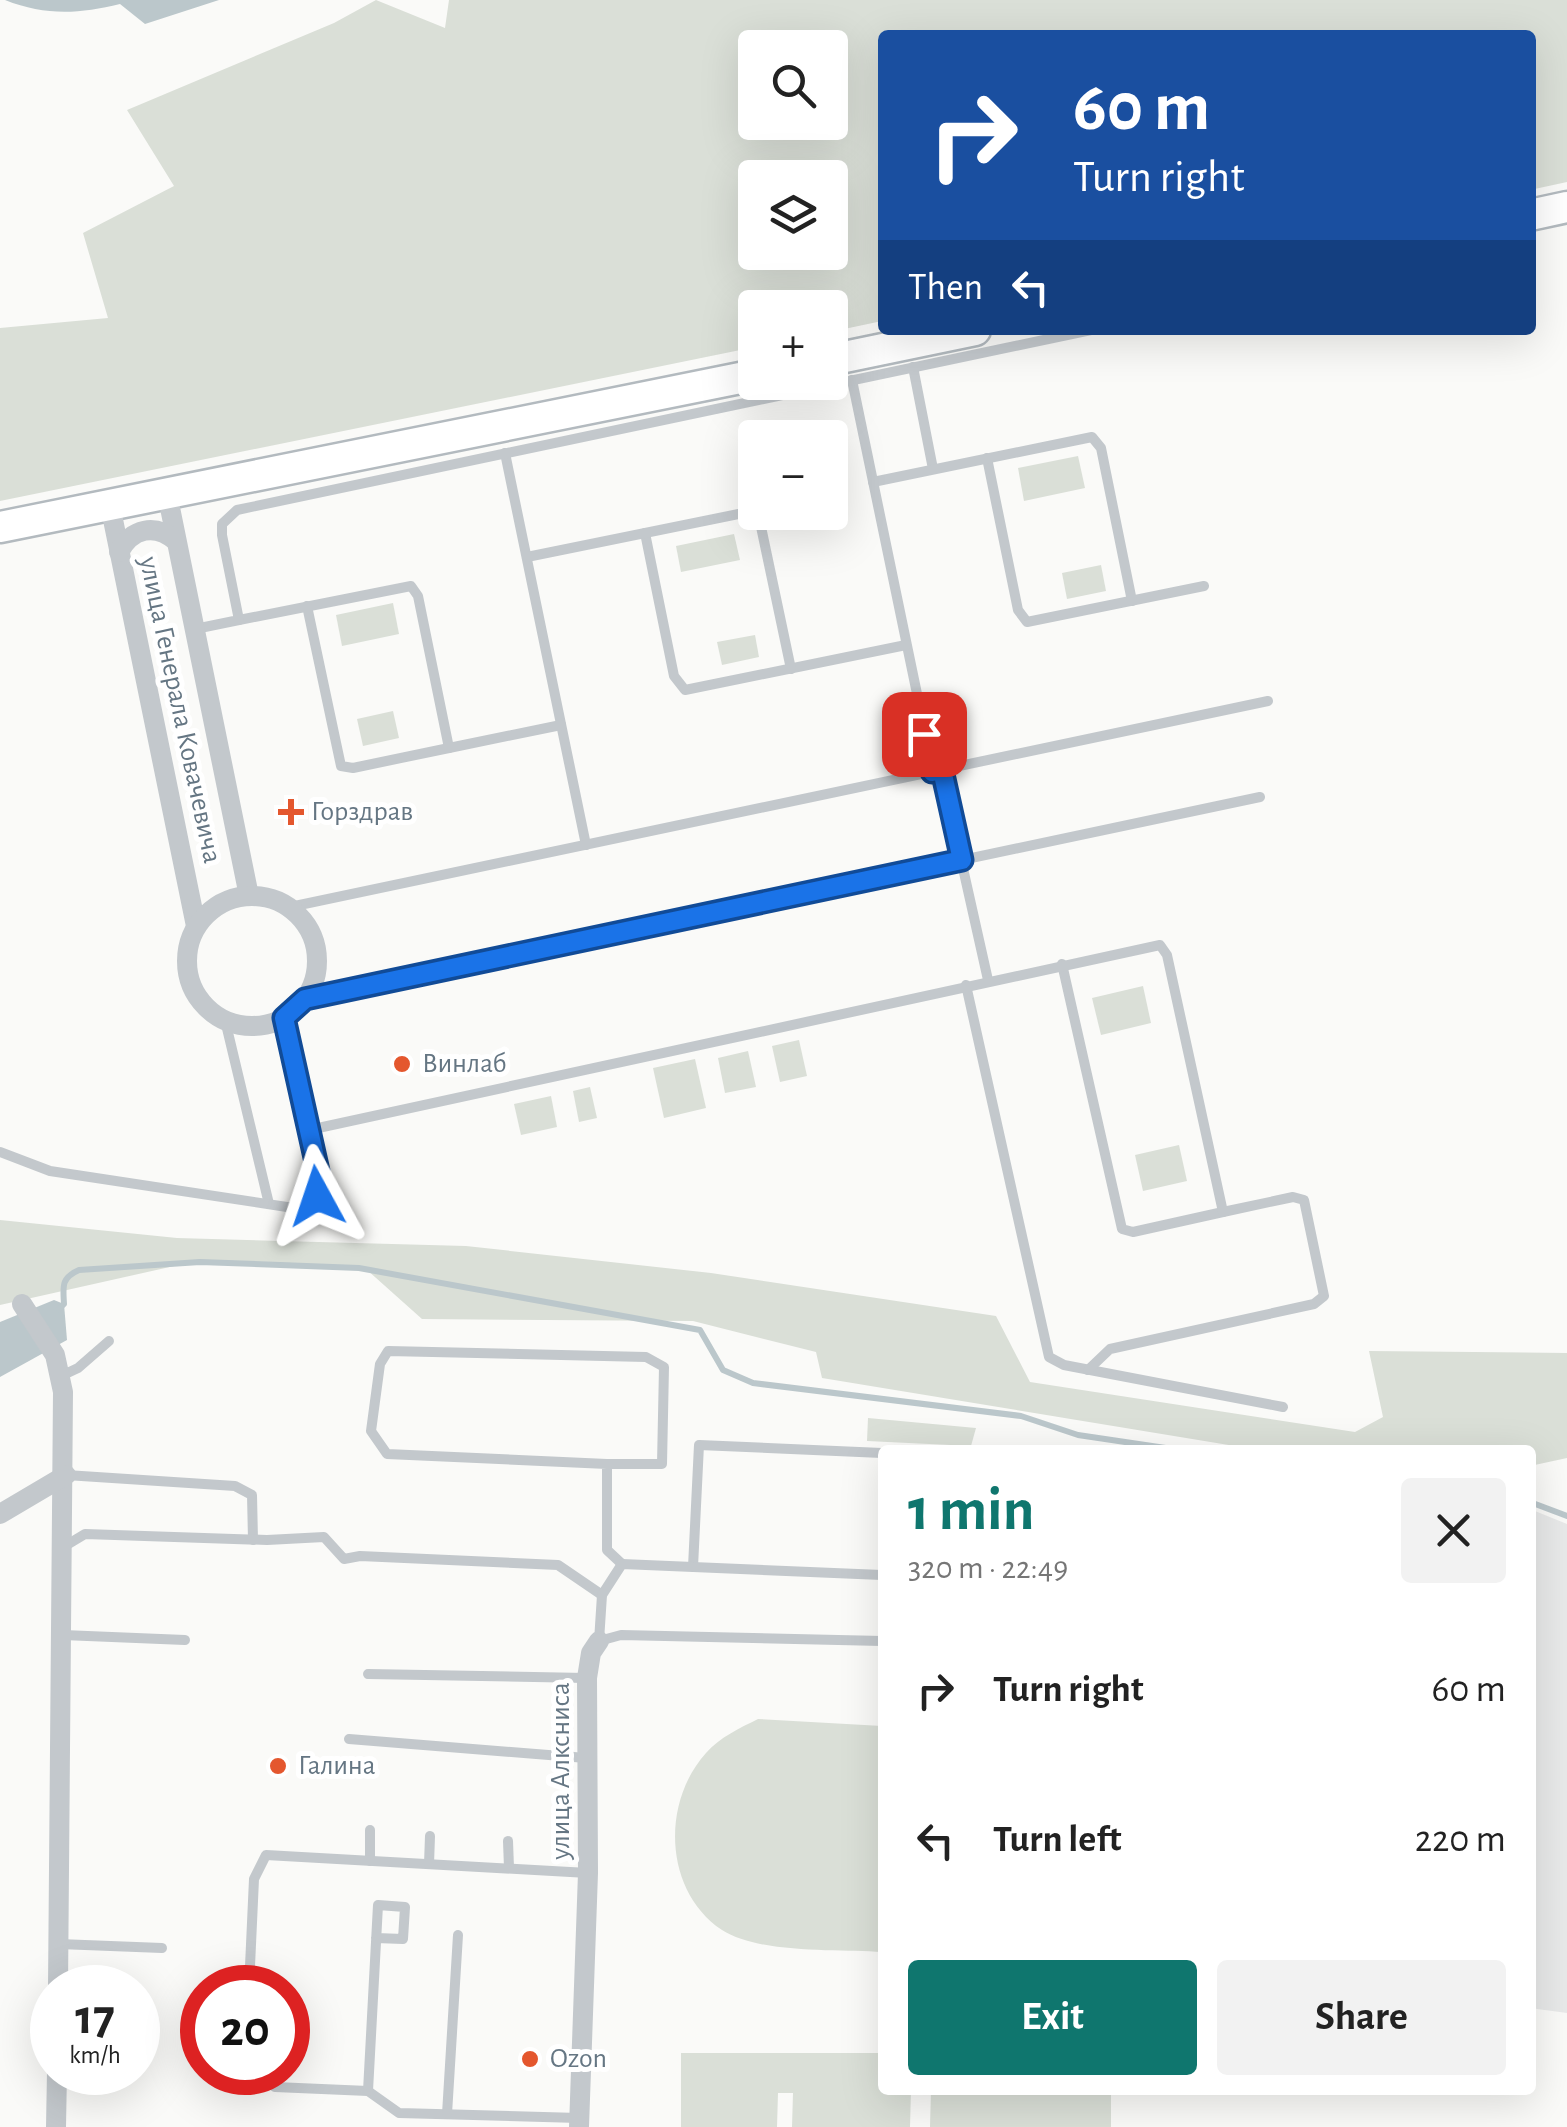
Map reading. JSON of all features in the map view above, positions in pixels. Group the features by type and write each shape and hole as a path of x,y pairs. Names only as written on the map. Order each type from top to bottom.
{"main road":[{"path":"1536,214 1567,208"},
{"path":"848,368 958,335"},
{"path":"0,527 738,378"}],"street":[{"name":"улица Генерала Ковачевича","path":"167,493 249,896 222,902 196,926 190,940 188,974 203,1004 225,1020"},
{"name":"улица Генерала Ковачевича","path":"110,505 196,926"},
{"path":"119,552 130,537 146,530 162,531 176,540"},
{"path":"225,1020 248,1027 284,1018 305,999 314,982 316,948 301,917 273,898 249,896"},
{"path":"22,1304 56,1354 66,1476 59,1965"},
{"path":"0,1514 66,1476"},
{"name":"улица Алксниса","path":"579,2122 588,1873 588,1678 590,1652 599,1640"},
{"path":"56,2127 57,2095"}],"lane":[{"path":"848,370 913,368 1068,335"},
{"path":"913,368 934,469"},
{"path":"848,394 873,482 906,645 962,860 988,980"},
{"path":"239,620 222,535 228,515 505,454 738,396"},
{"path":"873,482 1086,438 1098,440 1132,600"},
{"path":"505,454 586,845"},
{"path":"987,458 1021,618 1033,621 1204,586"},
{"path":"526,557 746,512 758,515 791,669"},
{"path":"645,532 678,686 693,689 906,645"},
{"path":"194,630 405,586 415,589 449,748"},
{"path":"308,606 341,766 353,768 561,725"},
{"path":"290,908 1268,700"},
{"path":"305,999 1260,797"},
{"path":"308,1130 1152,944 1164,948 1223,1212"},
{"path":"1062,964 1122,1229 1133,1232 1292,1197 1304,1200 1324,1286 1320,1302 1110,1349 1088,1370"},
{"path":"966,985 1045,1346 1055,1363 1283,1408"},
{"path":"0,1152 50,1171 299,1207 317,1196 318,1171 284,1018"},
{"path":"225,1020 269,1204"},
{"path":"60,1377 78,1368 109,1341"},
{"path":"388,1351 646,1357 664,1367 662,1464 606,1464 387,1454 371,1431 380,1364 388,1351"},
{"path":"692,1567 699,1445 878,1453"},
{"path":"606,1464 607,1550 622,1564 878,1575"},
{"path":"66,1476 234,1486 252,1495 253,1540"},
{"path":"64,1546 85,1534 253,1540 324,1537 344,1559 360,1556 558,1565 602,1595"},
{"name":"улица Алксниса","path":"599,1640 602,1595 622,1564"},
{"path":"64,1635 186,1640"},
{"path":"599,1640 621,1636 878,1641"},
{"path":"368,1674 588,1678"},
{"path":"350,1739 588,1758"},
{"path":"370,1830 370,1861"},
{"path":"429,1864 430,1836"},
{"path":"508,1841 509,1868"},
{"path":"250,1965 254,1879 266,1855 588,1873"},
{"path":"447,2114 458,1936"},
{"path":"368,2091 376,1938"},
{"path":"59,1944 162,1948"},
{"path":"310,2089 368,2091 399,2113 579,2122"}],"shaded area":[{"path":"5,0 219,0 145,24 120,4 62,12"},
{"path":"376,0 445,28 449,0 1567,0 1567,182 1536,189 1536,30 878,30 878,322 848,328 848,290 738,290 738,350 0,501 0,328 108,318 83,233 174,186 127,110 334,23"},
{"path":"1078,456 1085,488 1024,501 1018,468"},
{"path":"734,534 740,560 681,572 676,546"},
{"path":"1101,565 1106,591 1067,599 1062,573"},
{"path":"393,603 399,634 342,646 336,615"},
{"path":"755,635 759,657 722,665 717,642"},
{"path":"393,711 399,738 363,746 357,719"},
{"path":"1143,986 1151,1023 1101,1035 1092,998"},
{"path":"799,1040 807,1076 780,1082 772,1046"},
{"path":"748,1051 756,1087 725,1093 718,1058"},
{"path":"695,1059 706,1108 664,1118 653,1068"},
{"path":"590,1087 597,1118 579,1122 573,1091"},
{"path":"551,1096 557,1127 521,1135 514,1104"},
{"path":"1179,1145 1187,1181 1143,1191 1135,1155"},
{"path":"0,1220 177,1238 466,1246 711,1273 996,1316 1030,1382 1355,1432 1383,1417 1369,1351 1567,1353 1567,1458 1536,1465 1536,1445 1229,1445 822,1378 816,1352 693,1321 422,1319 366,1269 201,1260 0,1305"},
{"path":"54,1300 64,1304 67,1340 0,1377 0,1322"},
{"path":"868,1418 976,1428 971,1445 867,1441"},
{"path":"1536,1511 1567,1524 1567,2013 1536,2009"},
{"path":"758,1719 878,1726 878,1952 778,1947 738,1938 703,1913 689,1893 675,1846 681,1796 706,1753 730,1733"},
{"path":"681,2053 878,2053 878,2095 911,2095 910,2127 792,2127 793,2093 778,2093 777,2127 681,2127"},
{"path":"931,2095 1111,2095 1111,2127 930,2127"}],"waterway":[{"path":"59,1309 64,1304 66,1280 79,1270 200,1262 359,1268 700,1330 723,1370 753,1383 1021,1416 1078,1435 1145,1445"},
{"path":"1536,1504 1567,1516"}],"place":[{"name":"Горздрав","path":"291,812"},
{"name":"Винлаб","path":"402,1064"},
{"name":"Галина","path":"278,1766"},
{"name":"Ozon","path":"530,2059"}],"route":[{"path":"317,1196 318,1171 284,1018 305,999 962,860 942,770 932,772 924,734"}]}
